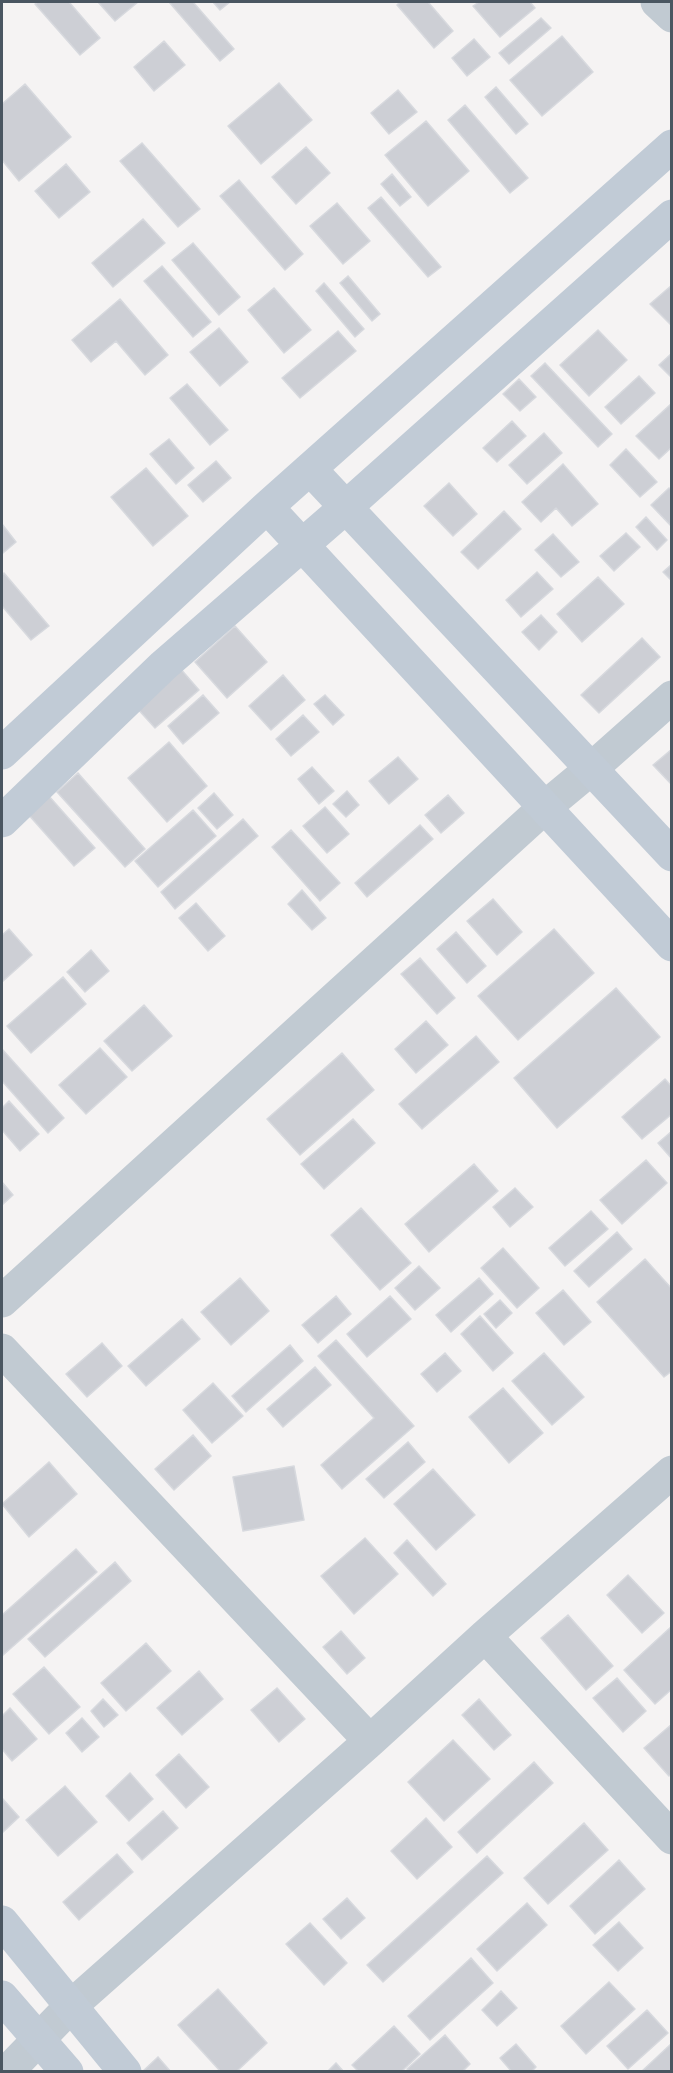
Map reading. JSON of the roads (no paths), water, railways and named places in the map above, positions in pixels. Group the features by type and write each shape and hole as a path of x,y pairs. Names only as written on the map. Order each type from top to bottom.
{"street":[{"path":"657,2 672,16"},
{"path":"2,753 267,507 672,146"},
{"path":"2,821 163,666 302,546 672,216"},
{"path":"311,470 672,855"},
{"path":"267,507 672,945"},
{"path":"2,1301 544,808 672,697"},
{"path":"2,1350 370,1741"},
{"path":"7,2072 71,2006 672,1472"},
{"path":"485,1636 672,1838"},
{"path":"2,1922 125,2072"},
{"path":"2,1997 67,2072"}]}
